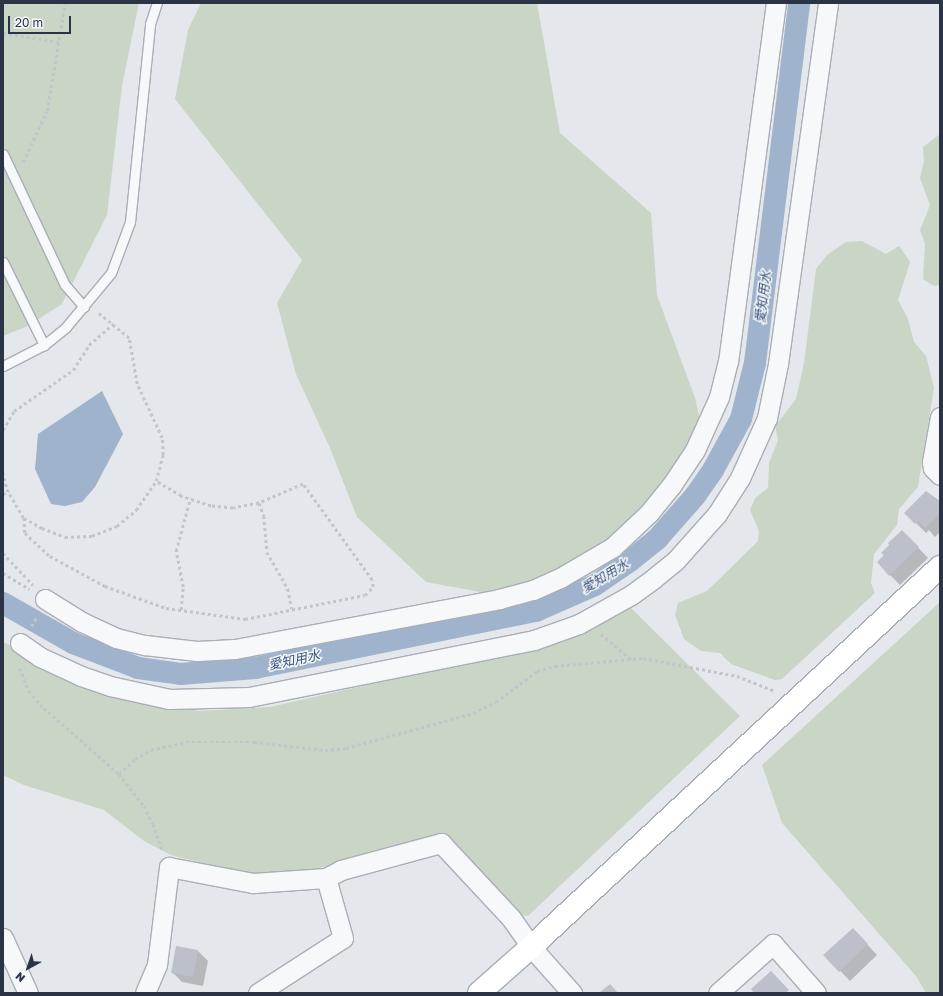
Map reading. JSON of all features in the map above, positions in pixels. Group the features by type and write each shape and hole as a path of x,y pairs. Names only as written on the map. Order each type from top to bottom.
{"street":[{"path":"43,605 116,638 145,645 197,651 235,649 499,599 533,590 560,578 613,547 644,518 671,486 695,450 719,398 728,362 776,3"},
{"path":"20,643 40,657 81,676 110,686 169,699 204,700 249,697 534,640 579,624 631,595 676,560 717,514 756,445 773,396 828,3"},
{"path":"940,417 932,462 933,468 940,475"},
{"path":"479,993 532,947 940,567"},
{"path":"145,993 157,965 169,867 253,883 326,878 341,870 442,843 511,918 532,947 572,993"},
{"path":"258,993 343,938 326,878"},
{"path":"3,938 28,993"},
{"path":"718,993 773,944 816,993"}],"lane":[{"path":"3,366 44,345 66,327 111,273 130,222 150,24 157,3"},
{"path":"3,154 65,285 85,306"},
{"path":"3,262 44,345"}],"path":[{"path":"16,179 47,111 66,3"},
{"path":"3,33 60,42"},
{"path":"24,518 65,537 92,536 116,526 136,510 156,481 163,455 162,438 137,384 129,338 113,324 85,306"},
{"path":"3,430 14,411 29,398 73,370 90,346 113,324"},
{"path":"3,472 8,491 24,518 25,533 50,556 105,586 166,608 245,619 365,595 374,587 372,580 304,484 259,503 233,508 211,506 190,499 156,481"},
{"path":"3,494 8,491"},
{"path":"180,610 183,587 176,551 190,499"},
{"path":"259,503 264,516 267,552 288,589 292,609"},
{"path":"3,553 43,605 20,643 20,672 29,691 44,708 119,774 144,806 160,840 163,855"},
{"path":"579,624 599,633 631,659"},
{"path":"119,774 135,759 151,750 186,742 254,742 325,750 346,748 473,713 496,702 537,671 555,666 642,658 710,669 737,676 778,692"}],"green space":[{"path":"3,3 139,3 122,86 107,215 62,304 28,326 3,336"},
{"path":"201,3 537,3 560,133 651,213 657,295 695,398 706,445 675,491 565,574 497,595 426,582 357,517 330,448 296,374 277,303 302,260 175,99 188,30"},
{"path":"940,134 940,285 934,286 923,279 925,244 920,230 930,205 920,178 924,161 923,147"},
{"path":"862,241 886,254 899,246 910,262 898,300 908,319 914,342 926,356 934,388 918,487 899,509 897,525 874,554 871,583 875,593 782,679 775,680 731,664 720,653 701,651 684,639 675,615 678,603 707,591 758,541 759,531 750,510 755,498 768,488 769,463 778,440 775,426 796,399 804,363 816,269 827,255 846,242"},
{"path":"940,602 940,993 926,993 916,976 782,823 762,765"},
{"path":"628,605 740,716 528,916 518,915 442,833 310,871 250,875 171,855 144,841 104,810 24,785 3,775 3,642 109,692 199,711 270,707 539,646"}],"water":[{"path":"102,391 123,434 95,487 82,502 65,506 51,504 35,469 38,434"}],"building":[{"path":"926,491 940,501 940,514 925,528 918,521 915,524 904,513"},
{"path":"902,530 919,547 889,576 877,562 884,555 881,553 889,545 888,543"},
{"path":"853,928 868,944 839,972 823,955"},
{"path":"176,946 198,950 193,977 171,973"},
{"path":"771,971 789,990 785,993 754,993 751,989"},
{"path":"610,984 618,993 599,993"}],"waterway":[{"name":"愛知用水","path":"3,603 73,643 138,668 181,674 255,668 536,611 595,585 630,561 658,538 695,496 713,470 741,419 755,363 799,3"}]}
